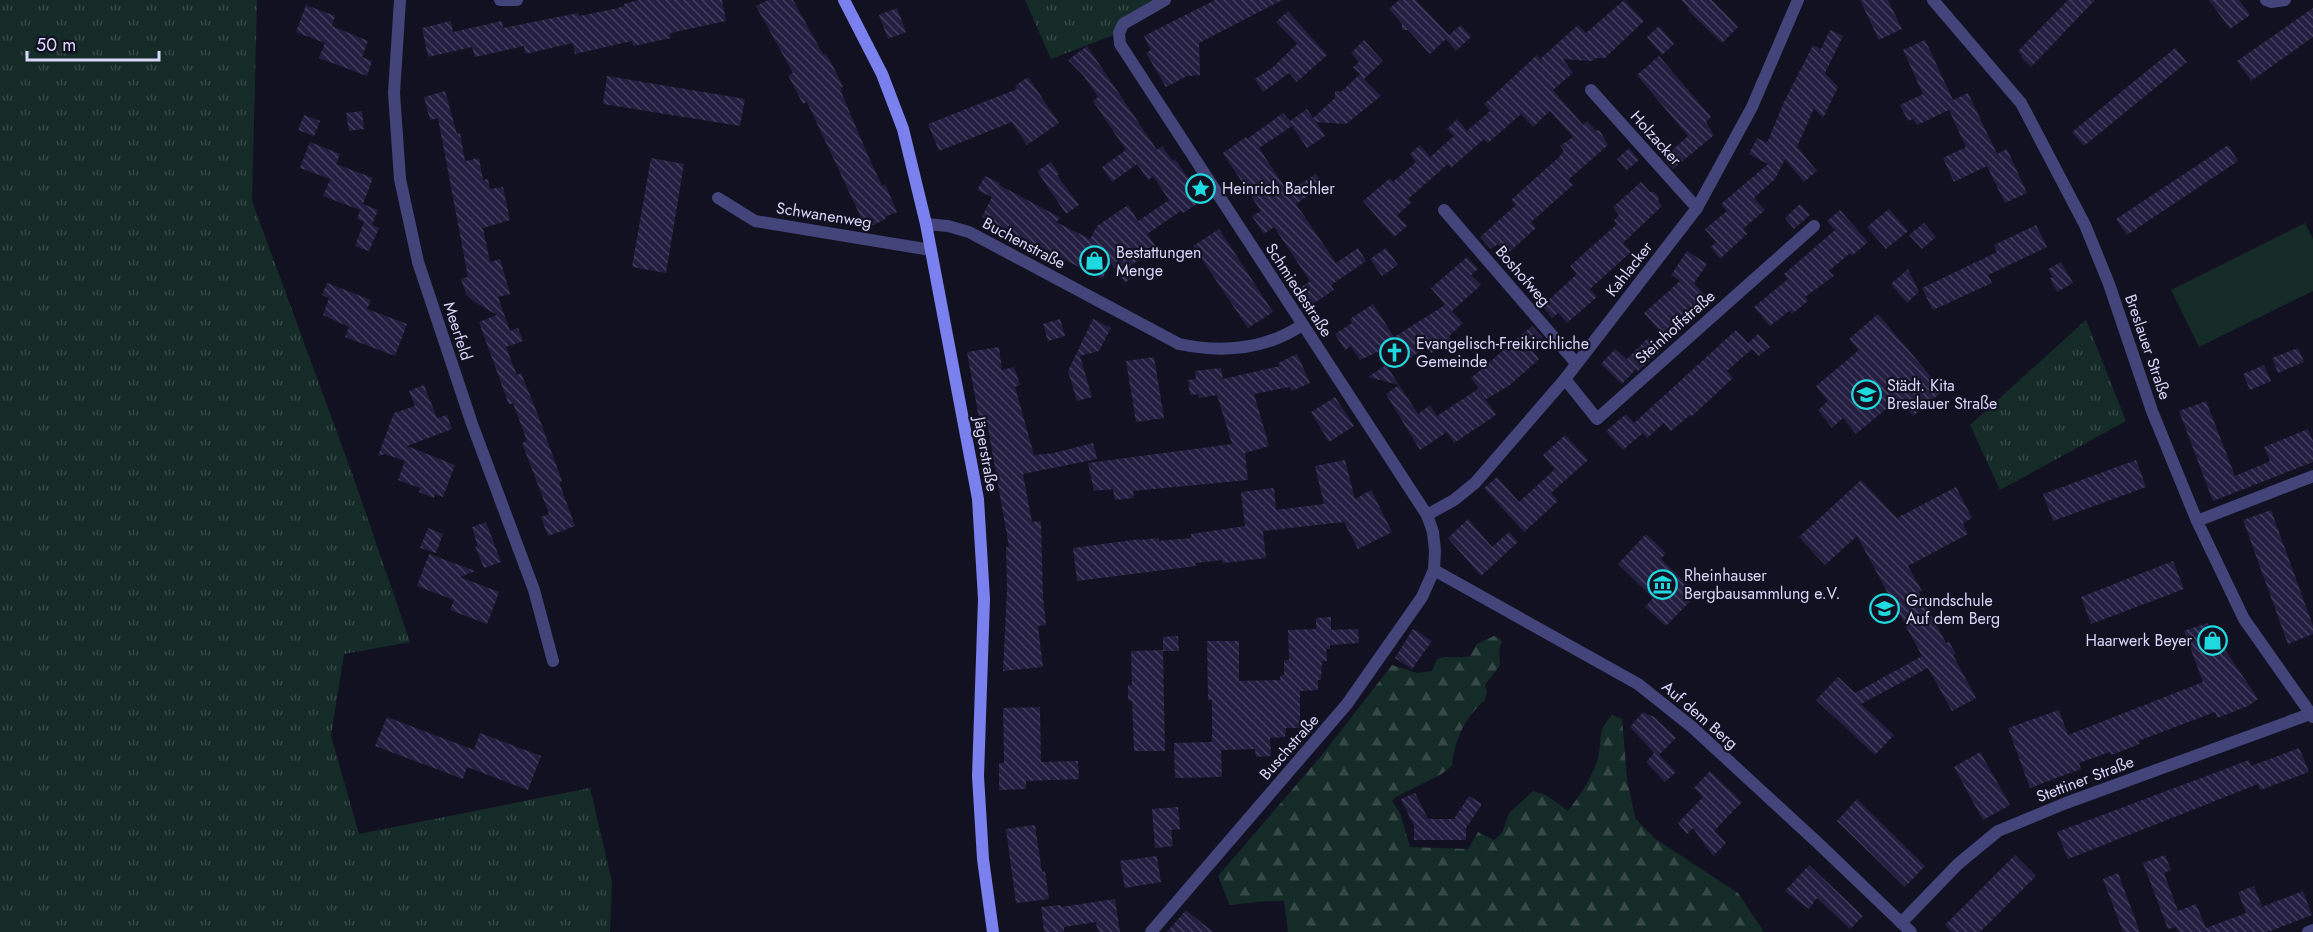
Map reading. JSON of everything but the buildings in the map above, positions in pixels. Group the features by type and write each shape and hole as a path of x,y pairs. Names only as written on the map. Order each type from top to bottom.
{"street":[{"name":"Meerfeld","path":"400,0 394,93 400,178 418,262 472,424 534,590 553,661"},
{"path":"501,0 517,0"},
{"name":"Jägerstraße","path":"843,0 882,74 903,129 926,224 978,499 984,599 978,776 983,860 993,932"},
{"name":"Schmiedestraße","path":"1165,0 1123,24 1119,33 1120,44 1427,515 1433,532 1434,570"},
{"name":"Kahlacker","path":"1427,515 1454,500 1475,483 1565,380 1697,208 1752,107 1798,0"},
{"name":"Breslauer Straße","path":"1933,0 2021,103 2085,225 2109,284 2152,411 2197,521 2244,620 2312,716"},
{"path":"2266,0 2271,2 2285,0"},
{"name":"Holzacker","path":"1591,90 1697,208"},
{"name":"Schwanenweg","path":"718,198 755,221 931,250"},
{"name":"Boshofweg","path":"1444,210 1576,363"},
{"name":"Buchenstraße","path":"926,224 948,226 969,232 1179,344 1201,349 1258,346 1284,338 1302,325"},
{"name":"Steinhoffstraße","path":"1565,380 1597,419 1814,226"},
{"path":"2197,521 2313,476"},
{"name":"Auf dem Berg","path":"1434,570 1638,684 1692,727 1820,844 1911,932"},
{"name":"Buschstraße","path":"1150,932 1347,704 1422,597 1434,570"},
{"name":"Stettiner Straße","path":"1901,923 1958,864 1998,831 2066,803 2312,716"},
{"path":"2308,932 2313,930"}],"green space":[{"path":"0,0 257,0 252,201 353,476 410,642 344,654 331,736 359,834 590,788 612,882 610,932 0,932"},
{"path":"1025,0 1167,0 1119,33 1051,59"},
{"path":"2305,223 2313,239 2313,291 2199,347 2171,290"},
{"path":"2086,320 2126,421 2000,490 1970,425"},
{"path":"1494,636 1502,642 1499,649 1500,665 1485,685 1487,691 1485,700 1466,721 1455,747 1452,766 1392,801 1400,813 1410,847 1468,849 1478,832 1494,840 1502,833 1509,813 1533,791 1546,795 1568,811 1593,772 1598,758 1602,731 1612,715 1622,719 1627,779 1635,818 1654,838 1738,893 1764,932 1288,932 1284,901 1230,905 1218,876 1322,755 1392,665 1417,673 1432,671 1437,659 1470,656 1477,644"}],"place":[{"name":"Heinrich Bachler","path":"1201,188"},
{"name":"Bestattungen Menge","path":"1095,261"},
{"name":"Evangelisch-Freikirchliche Gemeinde","path":"1395,352"},
{"name":"Städt. Kita Breslauer Straße","path":"1866,394"},
{"name":"Rheinhauser Bergbausammlung e.V.","path":"1663,584"},
{"name":"Grundschule Auf dem Berg","path":"1885,609"},
{"name":"Haarwerk Beyer","path":"2213,640"}]}
